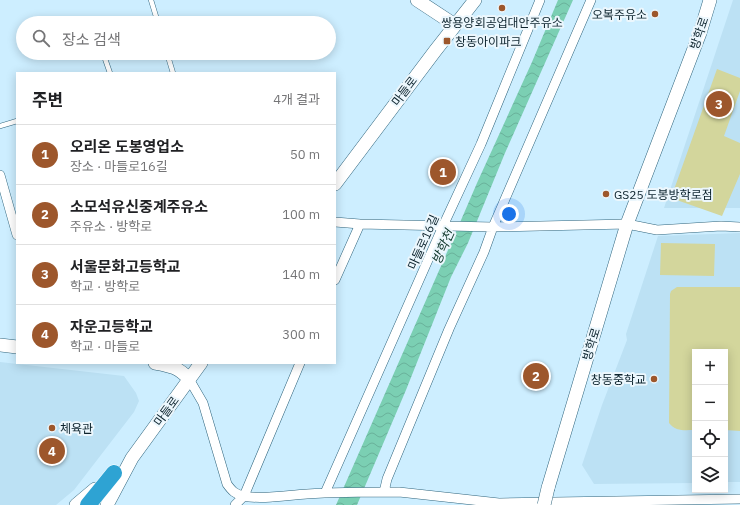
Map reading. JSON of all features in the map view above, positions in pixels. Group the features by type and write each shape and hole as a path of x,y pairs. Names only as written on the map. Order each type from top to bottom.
{"highway":[{"path":"88,505 114,473"}],"main road":[{"path":"417,0 455,25"},
{"name":"마들로","path":"336,183 475,0"},
{"name":"방학로","path":"544,505 627,224 700,33 710,0"},
{"path":"0,345 16,347"},
{"path":"161,364 181,370 189,379"},
{"name":"마들로","path":"107,505 132,458 200,364"},
{"name":"마들로","path":"76,505 132,458"}],"street":[{"name":"마들로16길","path":"328,493 446,226 540,0"},
{"path":"384,492 387,480 449,329 484,252 489,227 591,0"},
{"path":"0,175 16,231"},
{"path":"336,222 489,227 627,224 657,230 721,226 740,227"},
{"path":"336,278 360,224"},
{"path":"235,505 244,496 300,364"},
{"path":"189,379 203,403 227,484 233,493 244,496 265,497 328,493 399,492 499,503 740,499"}],"lane":[{"path":"151,0 156,16"},
{"path":"105,60 110,72"},
{"path":"169,60 173,72"},
{"path":"0,126 16,121"}],"shaded area":[{"path":"733,0 740,0 740,208 664,208"},
{"path":"717,69 740,78 740,91 724,136 740,143 740,174 722,216 671,198"},
{"name":"창동중학교","path":"740,233 740,482 728,482 728,349 692,349 692,483 594,484 582,465 602,405 627,340 626,334 658,236"},
{"path":"661,243 715,244 714,276 660,275"},
{"path":"677,287 740,287 740,431 728,430 728,349 692,349 692,430 678,429 669,423 671,291"},
{"path":"0,362 124,376 136,393 139,401 134,412 74,490 56,505 0,505"}],"water":[{"path":"558,0 573,0 505,153 468,243 451,277 406,390 357,505 336,505 477,183 532,62"}],"place":[{"name":"쌍용양회공업대안주유소","path":"502,8"},
{"name":"오복주유소","path":"655,14"},
{"name":"창동아이파크","path":"447,41"},
{"name":"서울문화고등학교","path":"719,104"},
{"name":"오리온 도봉영업소","path":"443,172"},
{"name":"GS25 도봉방학로점","path":"606,194"},
{"name":"소모석유신중계주유소","path":"536,376"},
{"name":"창동중학교","path":"654,379"},
{"name":"체육관","path":"52,428"},
{"name":"자운고등학교","path":"52,451"}],"water label":[{"name":"방학천","path":"443,247"}]}
